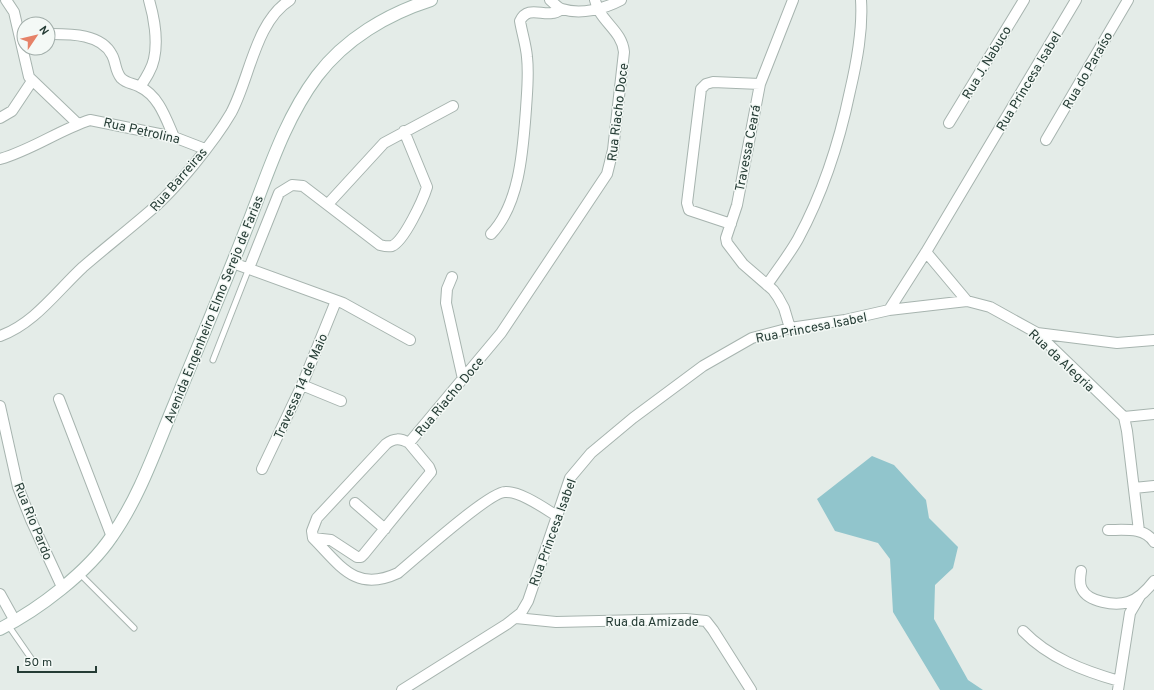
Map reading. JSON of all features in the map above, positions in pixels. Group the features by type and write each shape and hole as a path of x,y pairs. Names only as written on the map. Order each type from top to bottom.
{"main road":[{"name":"Avenida Engenheiro Elmo Serejo de Farias","path":"8,625 47,601 79,572 112,537 142,483 233,263 275,154 293,114 318,75 345,46 385,18 411,6 430,0"}],"street":[{"path":"6,0 13,9 16,18"},
{"path":"140,87 155,57 155,36 149,0"},
{"name":"Rua Barreiras","path":"0,336 12,332 34,316 104,249 151,211 172,190 205,149 230,113 265,28 273,14 290,0"},
{"path":"550,0 562,9"},
{"path":"491,234 500,223 509,202 523,150 528,79 527,57 520,21 521,18 532,12 551,14 562,9 621,0"},
{"name":"Travessa Ceará","path":"790,328 781,302 767,285 743,264 727,243 726,238 737,205 760,84 793,0"},
{"path":"767,285 797,241 820,195 840,138 855,67 861,28 861,0"},
{"name":"Rua J. Nabuco","path":"949,124 1024,0"},
{"name":"Rua Princesa Isabel","path":"516,618 528,601 570,478 580,464 633,418 703,366 740,343 759,336 790,328 844,320 889,310 926,252 1076,0"},
{"name":"Rua do Paraíso","path":"1046,140 1128,0"},
{"name":"Rua Riacho Doce","path":"313,538 312,531 317,518 379,450 391,440 402,440 409,443 501,333 594,195 610,167 624,52 620,38 596,5"},
{"path":"56,34 78,35 103,45 112,56 120,77 125,82 140,87 157,102 174,137"},
{"path":"25,56 26,67 32,81 77,123"},
{"path":"0,118 12,111 32,81"},
{"path":"731,224 689,210 688,203 701,89 706,84 713,82 760,84"},
{"path":"328,204 378,149 404,131 453,106"},
{"name":"Rua Petrolina","path":"0,159 14,155 77,123 98,120 174,137 205,149"},
{"path":"249,268 279,193 286,187 296,184 303,186 328,204 380,245 389,246 396,243 414,218 427,187 404,131"},
{"path":"926,252 967,301"},
{"path":"233,263 361,311 410,340"},
{"path":"452,277 447,289 446,304 463,379"},
{"name":"Rua da Alegria","path":"889,310 967,301 990,307 1037,333 1124,417"},
{"name":"Travessa 14 de Maio","path":"262,469 302,385 336,302"},
{"path":"1037,333 1116,343 1154,340"},
{"path":"302,385 340,401"},
{"path":"59,399 112,537"},
{"name":"Rua Rio Pardo","path":"0,406 18,487 31,520 62,587"},
{"path":"1139,531 1124,417 1154,414"},
{"path":"313,538 331,540 357,557 361,557 430,472 429,467 409,443"},
{"path":"1134,488 1154,486"},
{"path":"313,538 351,575 373,580 398,573 481,504 498,493 510,492 519,495 557,516"},
{"path":"355,503 384,529"},
{"path":"1108,530 1139,531 1147,534 1154,542"},
{"path":"1081,571 1080,584 1082,591 1094,599 1115,603 1127,602 1140,596"},
{"path":"1023,631 1032,640 1061,659 1089,673 1119,685 1130,613 1140,596 1154,581"},
{"path":"0,594 8,625"},
{"path":"402,690 516,618"},
{"name":"Rua da Amizade","path":"516,618 556,622 686,619 706,621 721,641 751,690"}],"lane":[{"path":"213,360 249,268"},
{"path":"79,572 134,628"},
{"path":"8,625 35,664"}],"water":[{"path":"872,456 894,465 926,500 929,518 958,547 953,568 935,585 934,619 968,680 983,690 940,690 893,612 890,559 878,543 835,531 817,499"}]}
